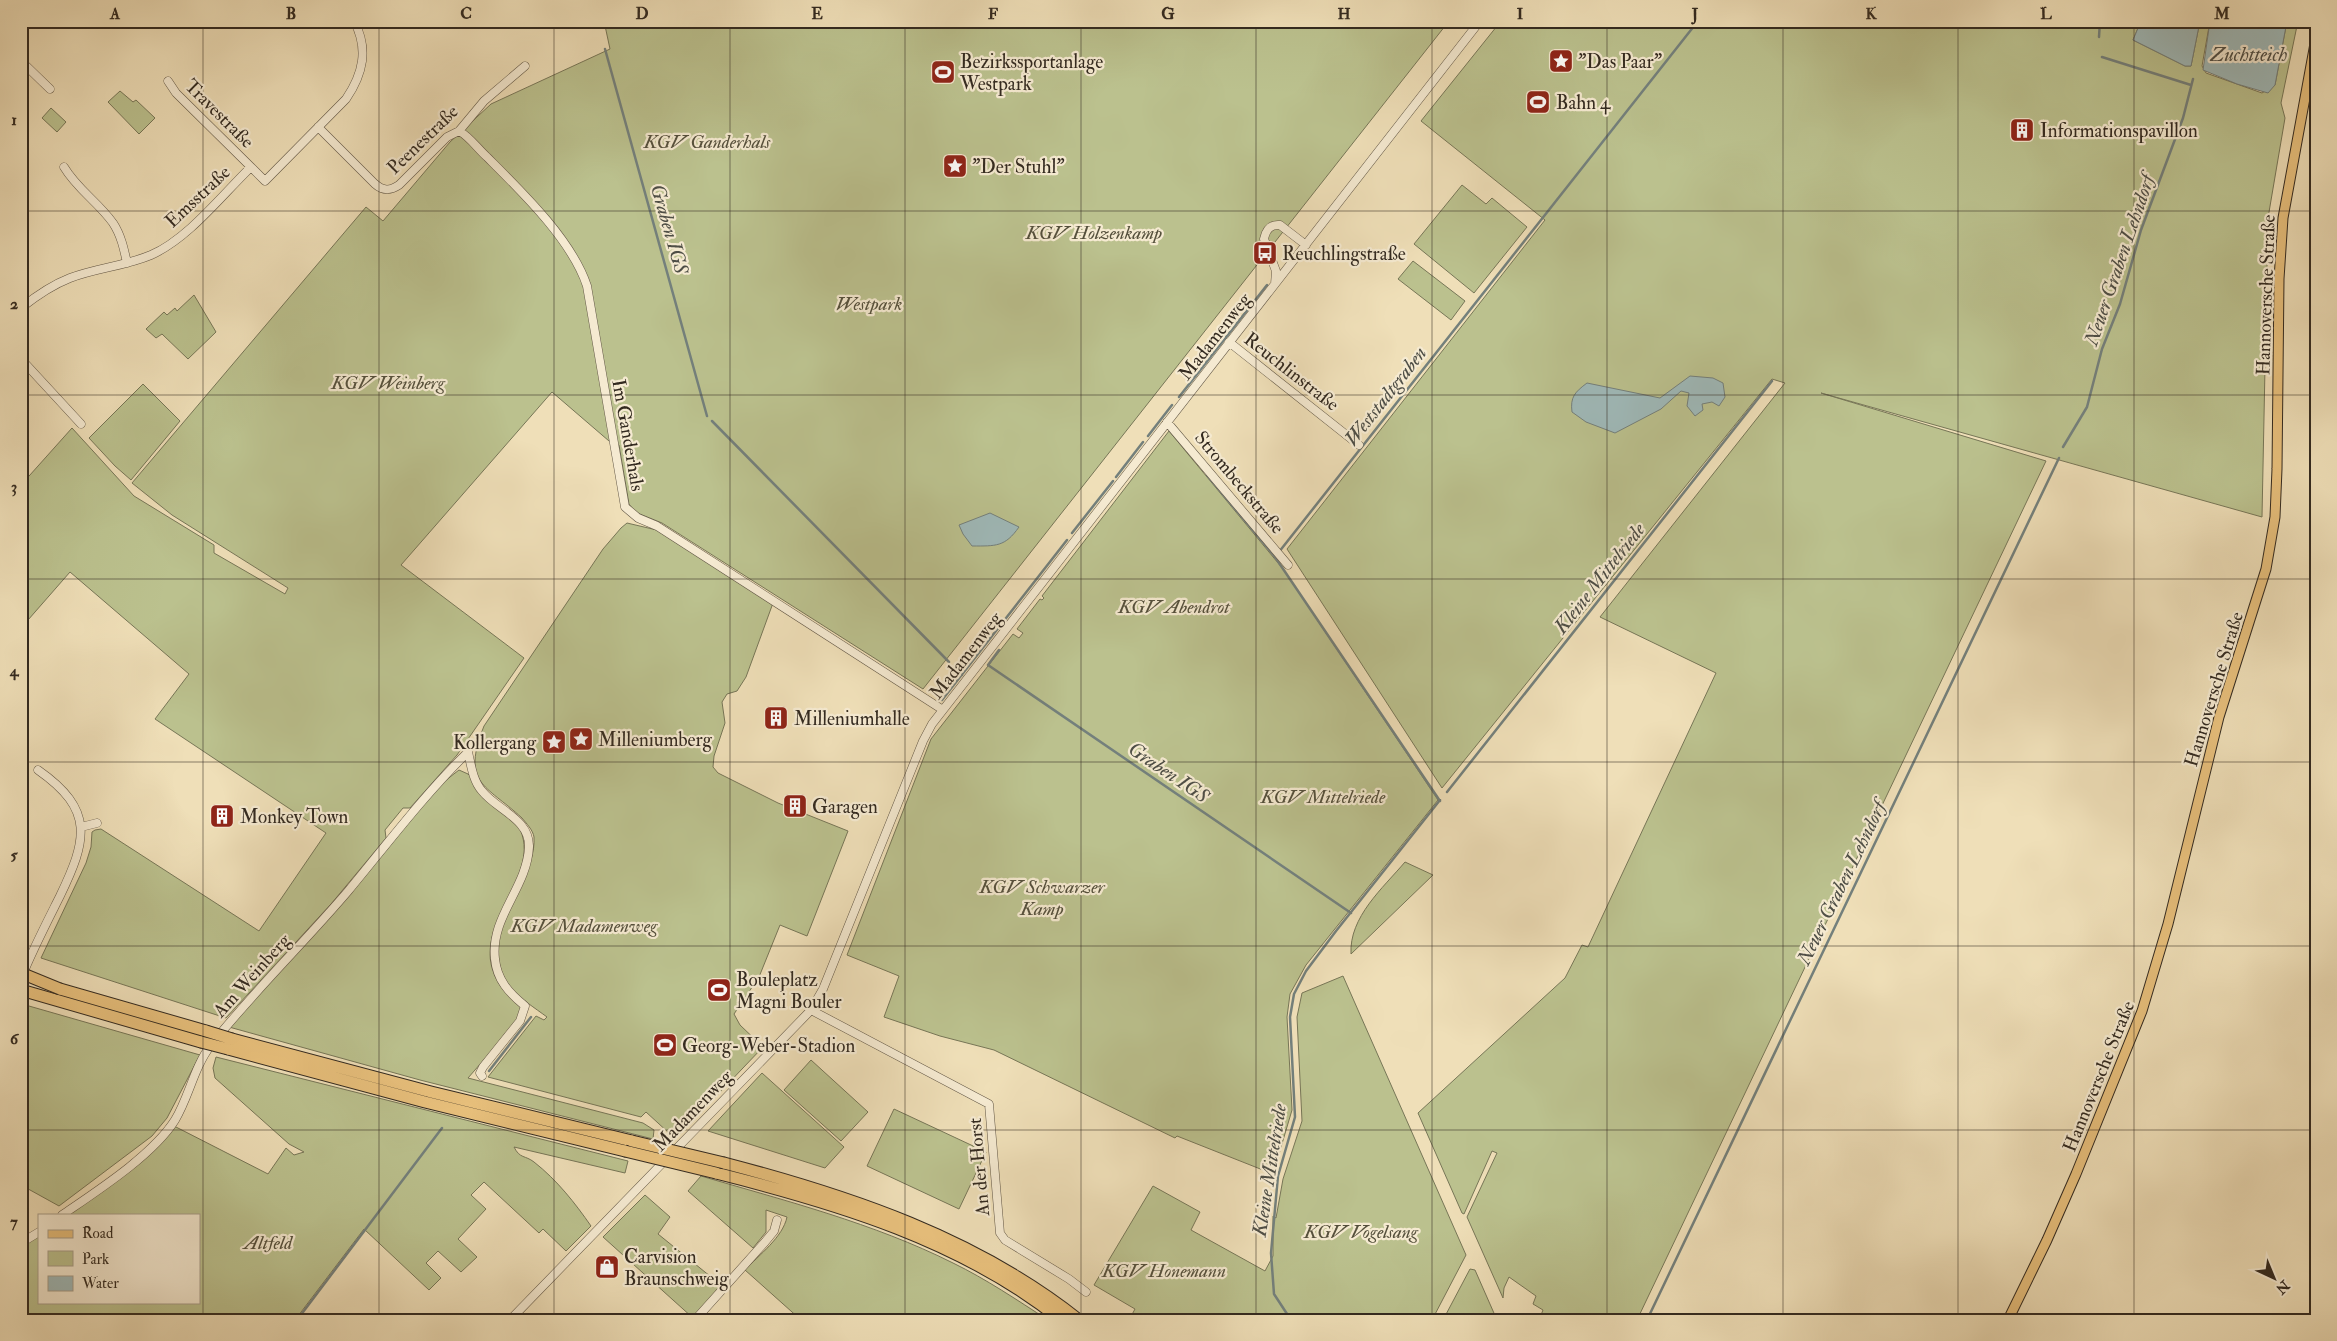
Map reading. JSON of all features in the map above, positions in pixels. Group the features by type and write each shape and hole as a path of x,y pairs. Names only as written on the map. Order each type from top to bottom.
{"highway":[{"path":"21,973 59,995"},
{"path":"21,978 59,995 204,1037 431,1092 826,1203 917,1237 988,1272 1061,1315 1079,1320"},
{"path":"21,990 59,995"},
{"path":"21,994 59,995"},
{"path":"628,1146 724,1164 834,1195 926,1229 996,1264 1061,1315"}],"main road":[{"name":"Hannoversche Straße","path":"2008,1320 2047,1240 2076,1174 2142,1011 2168,924 2219,716 2266,569 2274,525 2277,469 2282,228 2316,38"}],"street":[{"name":"Emsstraße","path":"21,308 59,283 84,273 127,263 151,254 173,242 251,167 265,180 346,99 358,76 364,57 363,44 354,21"},
{"name":"Madamenweg","path":"510,1320 811,1010 823,989 926,734 1480,21"},
{"path":"21,61 50,89"},
{"name":"Peenestraße","path":"318,128 370,180 386,190 400,185 447,137 459,131 484,101 525,66"},
{"name":"Travestraße","path":"168,81 176,93 251,167"},
{"name":"Im Ganderhals","path":"459,131 512,182 556,233 581,270 587,286 625,507 638,518 656,526 715,563 943,710"},
{"path":"64,167 72,181 114,225 122,242 127,263"},
{"path":"1275,284 1276,271 1264,239 1268,229 1275,224 1280,225 1306,245"},
{"name":"Reuchlinstraße","path":"1229,342 1359,444"},
{"path":"21,358 81,424"},
{"name":"Strombeckstraße","path":"1167,422 1288,565"},
{"name":"Am Weinberg","path":"63,1214 158,1141 184,1104 209,1048 350,889 430,791 468,752 478,787 520,824 526,833 529,844 526,866 500,920 494,948 500,978 508,990 524,1006 520,1021 483,1067 480,1073 482,1076"},
{"path":"21,978 73,868 79,851 81,827 77,811 68,796 38,770"},
{"path":"81,827 97,823"},
{"name":"An der Horst","path":"811,1010 989,1104 1000,1233 1005,1240 1069,1279 1086,1292"},
{"path":"695,1320 765,1242 774,1231 777,1220"},
{"path":"21,1243 38,1233"}],"green space":[{"name":"Westpark","path":"604,21 1449,21 923,689 662,523 635,512 629,504 619,445 609,441 552,392 401,565 524,658 457,755 410,808 403,808 385,830 386,838 331,904 226,1018 41,958 86,863 91,847 92,832 95,830 101,829 259,931 326,833 155,719 189,674 70,572 21,628 21,485 72,428 134,496 214,545 214,553 285,594 288,588 172,515 132,483 366,207 383,221 450,142 491,104 610,49"},
{"path":"1501,21 2141,21 2133,40 2185,66 2191,66 2200,21 2210,21 2202,66 2206,73 2262,93 2275,85 2287,21 2298,21 2281,103 2285,118 2268,218 2262,517 1821,393 2046,461 1637,1320 1552,1320 1541,1315 1543,1310 1533,1304 1536,1296 1509,1277 1504,1288 1503,1298 1467,1217 1497,1153 1492,1151 1464,1214 1462,1213 1418,1113 1565,978 1582,945 1588,947 1716,673 1600,617 1785,383 1772,379 1442,788 1287,549 1545,220 1421,121"},
{"path":"120,91 133,102 136,100 155,118 139,134 108,102"},
{"path":"51,108 66,122 57,132 42,118"},
{"path":"1462,185 1486,204 1492,198 1527,227 1474,293 1414,244"},
{"path":"1413,261 1465,301 1451,320 1398,279"},
{"path":"194,295 216,332 188,359 162,334 156,338 146,329 164,312 167,315 175,308 177,311"},
{"path":"143,384 180,421 131,480 89,438"},
{"path":"1169,431 1283,569 1438,800 1306,965 1290,994 1287,1017 1292,1110 1273,1174 1177,1136 1175,1138 994,1050 940,1036 884,1017 899,976 847,955 931,739 1013,634 1019,638 1023,633 1017,629 1040,599 1044,598 1042,596"},
{"name":"KGV Madamenweg","path":"627,523 661,531 773,603 746,677 737,691 727,694 722,702 725,723 714,756 713,767 718,773 778,803 848,831 807,936 780,925 759,977 734,1014 740,1025 763,1047 681,1133 670,1134 646,1112 641,1117 488,1077 536,1016 544,1020 547,1017 513,990 502,973 499,963 498,936 533,854 534,837 531,829 522,818 480,781 476,772 475,760 478,745 484,726 603,549"},
{"path":"459,770 468,774 518,825 524,845 522,864 497,923 491,943 491,964 500,985 522,1007 515,1024 468,1078 643,1123 654,1130 653,1139 420,1080 229,1027 441,784"},
{"path":"1405,862 1433,875 1351,954 1352,940 1361,915"},
{"name":"KGV Vogelsang","path":"1343,976 1466,1255 1432,1320 1129,1320 1135,1309 1094,1285 1153,1186 1200,1212 1191,1230 1265,1271 1273,1256 1273,1216 1276,1218 1283,1179 1302,1121 1297,1017 1302,993"},
{"path":"22,1004 200,1055 167,1118 152,1136 59,1206 21,1185"},
{"name":"Altfeld","path":"216,1057 628,1161 625,1173 514,1147 518,1153 534,1162 558,1184 591,1226 566,1251 543,1229 539,1233 484,1182 471,1195 486,1209 458,1239 477,1257 461,1272 438,1251 426,1263 441,1278 429,1290 364,1229 295,1320 21,1320 21,1246 38,1236 38,1304 200,1304 200,1214 68,1214 174,1126 268,1174 286,1148 294,1155 304,1152 289,1144 215,1078 213,1068"},
{"path":"811,1060 868,1112 841,1141 784,1090"},
{"path":"762,1073 844,1147 825,1168 708,1131"},
{"path":"894,1109 986,1152 959,1209 867,1166"},
{"path":"701,1176 861,1224 892,1236 953,1263 1001,1290 1048,1320 801,1320 745,1270 776,1239 787,1217 766,1210 766,1232 753,1248 688,1191"},
{"path":"645,1195 670,1217 658,1234 721,1285 693,1318 603,1237"},
{"path":"1470,1269 1475,1270 1497,1320 1443,1320"}],"water":[{"name":"Zuchtteich","path":"2141,21 2200,21 2191,66 2185,66 2133,40"},
{"name":"Zuchtteich","path":"2210,21 2287,21 2275,85 2268,93 2237,84 2203,70"},
{"path":"1690,376 1713,378 1723,383 1725,397 1719,406 1712,402 1702,404 1703,410 1695,416 1687,406 1689,393 1681,391 1661,409 1615,433 1586,422 1572,412 1574,395 1587,383 1660,398"},
{"path":"990,513 1019,527 1004,542 988,546 972,546 959,525"}],"waterway":[{"name":"Weststadtgraben","path":"1440,801 1275,557 1698,21"},
{"path":"2099,37 2100,21"},
{"name":"Graben IGS","path":"605,49 707,416"},
{"path":"2102,57 2191,85"},
{"name":"Neuer Graben Lehndorf","path":"2063,447 2087,407 2102,349 2120,304 2141,230 2183,118 2193,79"},
{"path":"1179,397 1267,285"},
{"name":"Kleine Mittelriede","path":"1447,792 1772,381"},
{"path":"1148,436 1172,405"},
{"name":"Graben IGS","path":"712,421 949,662"},
{"path":"1116,477 1143,442"},
{"name":"Neuer Graben Lehndorf","path":"1647,1320 2059,458"},
{"path":"1207,475 1275,557"},
{"path":"1072,533 1113,481"},
{"path":"942,700 1067,540"},
{"name":"Graben IGS","path":"999,650 988,665 1351,913"},
{"name":"Graben IGS","path":"957,671 962,675"},
{"name":"Kleine Mittelriede","path":"1291,1320 1274,1294 1271,1253 1278,1176 1295,1117 1290,1017 1294,994 1306,971 1336,931 1440,800"},
{"path":"489,1071 531,1017"},
{"path":"297,1320 442,1128"}],"place":[{"name":"\"Das Paar\"","path":"1561,61"},
{"name":"Bezirkssportanlage Westpark","path":"943,72"},
{"name":"Bahn 4","path":"1538,102"},
{"name":"Informationspavillon","path":"2022,130"},
{"name":"\"Der Stuhl\"","path":"955,166"},
{"name":"Reuchlingstraße","path":"1265,253"},
{"name":"Milleniumhalle","path":"776,718"},
{"name":"Milleniumberg","path":"581,739"},
{"name":"Kollergang","path":"554,742"},
{"name":"Garagen","path":"795,806"},
{"name":"Monkey Town","path":"222,816"},
{"name":"Bouleplatz Magni Bouler","path":"719,990"},
{"name":"Georg-Weber-Stadion","path":"665,1045"},
{"name":"Carvision Braunschweig","path":"607,1267"}],"park label":[{"name":"KGV Ganderhals","path":"707,141"},
{"name":"KGV Holzenkamp","path":"1094,232"},
{"name":"KGV Weinberg","path":"388,382"},
{"name":"KGV Abendrot","path":"1174,606"},
{"name":"KGV Mittelriede","path":"1323,796"},
{"name":"KGV Schwarzer Kamp","path":"1042,897"},
{"name":"KGV Honemann","path":"1164,1270"}]}
